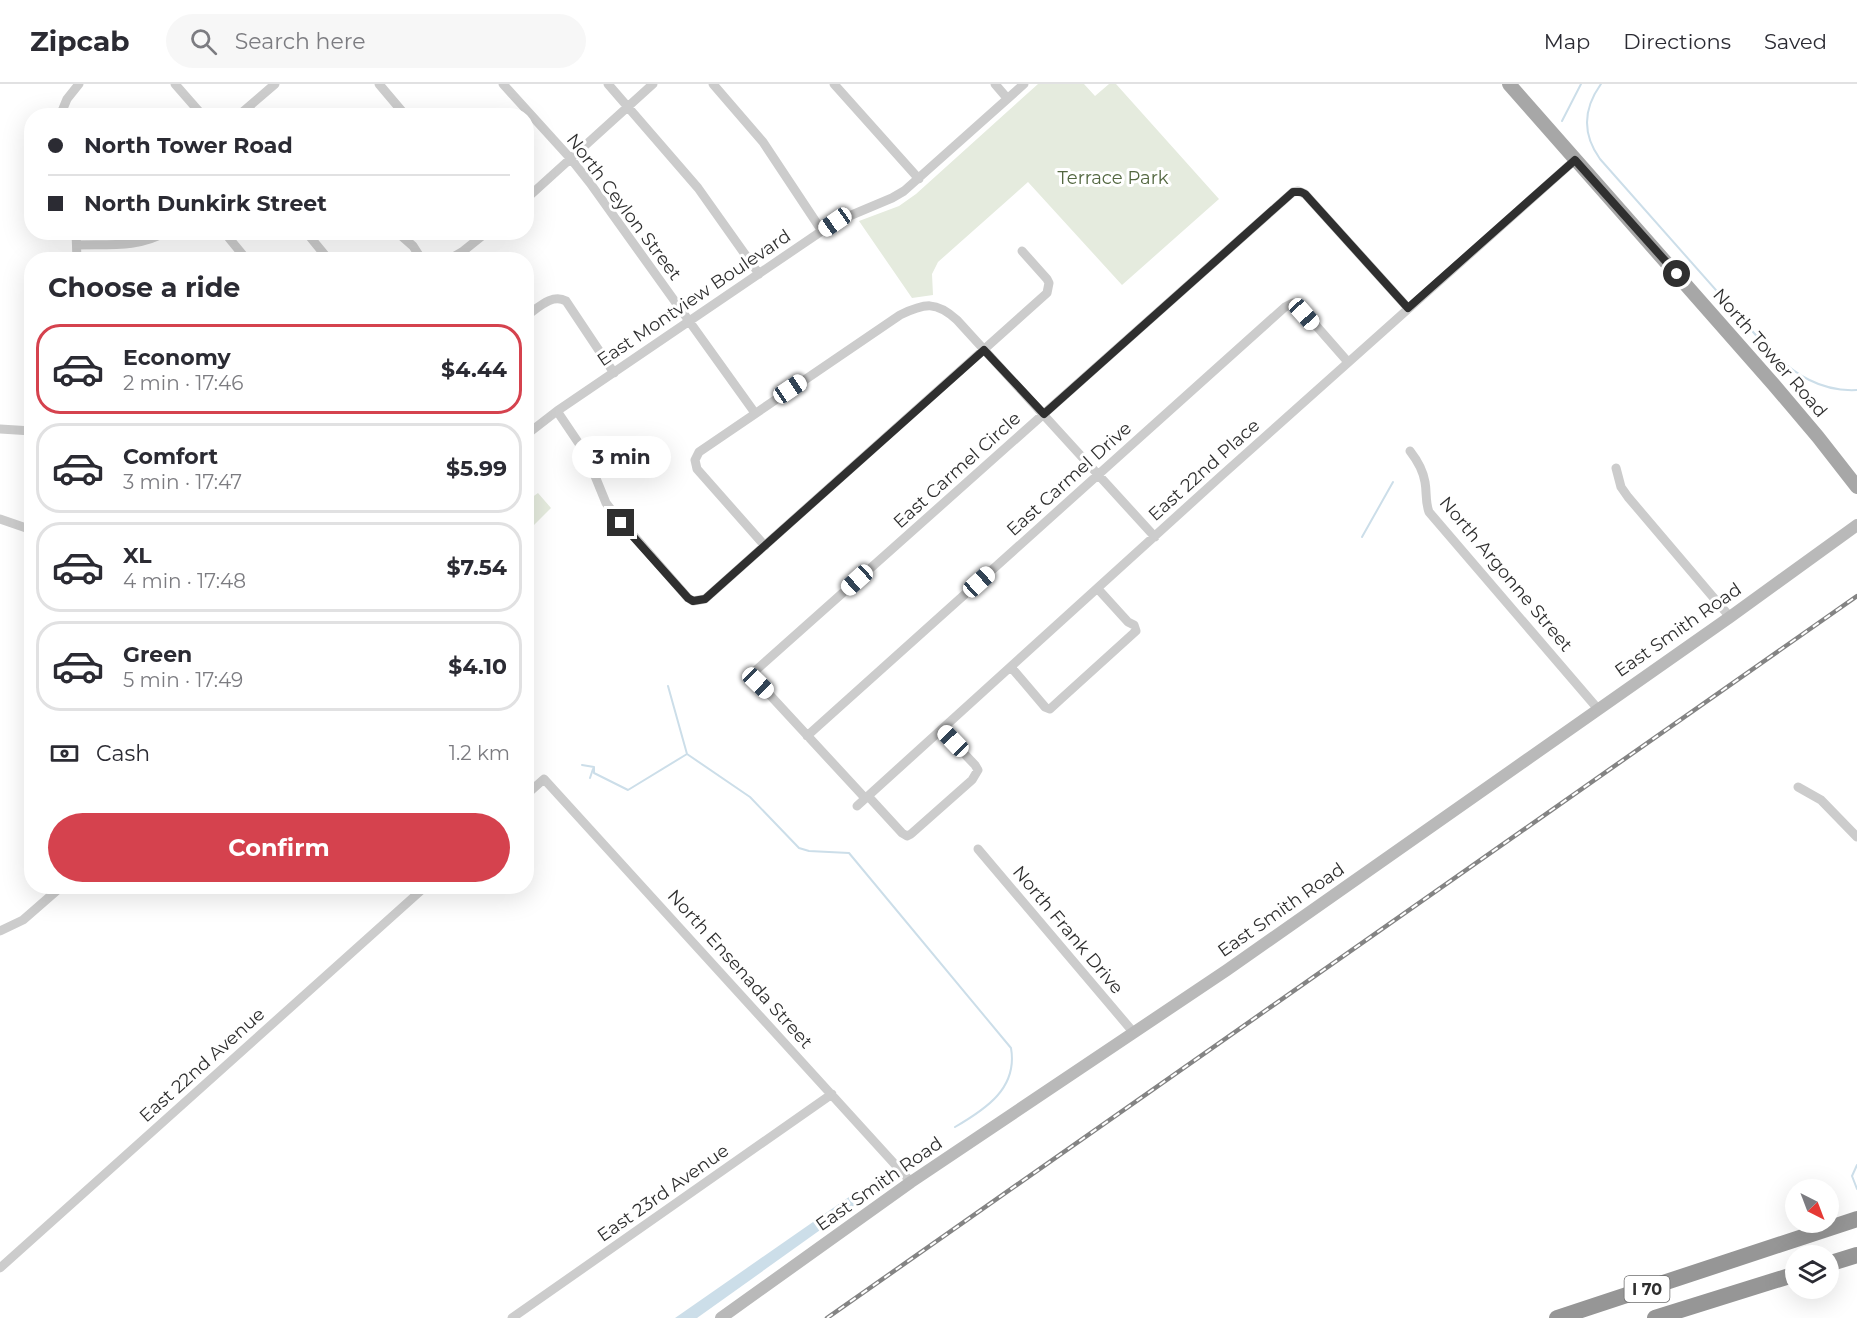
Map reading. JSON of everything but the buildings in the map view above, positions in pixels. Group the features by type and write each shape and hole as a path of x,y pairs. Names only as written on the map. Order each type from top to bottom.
{"highway":[{"name":"I 70","path":"1557,1318 1857,1219"},
{"path":"1839,1261 1857,1255"},
{"name":"I 70","path":"1655,1318 1785,1277"}],"main road":[{"name":"North Tower Road","path":"1509,84 1780,392 1857,487"}],"street":[{"path":"63,108 67,99 80,84"},
{"path":"175,84 196,108"},
{"path":"247,108 275,84"},
{"path":"379,84 399,108"},
{"name":"North Ceylon Street","path":"503,84 525,108"},
{"path":"608,84 698,188 759,274"},
{"path":"534,192 653,84"},
{"path":"713,84 763,142 822,231"},
{"path":"834,84 919,179"},
{"path":"995,84 1008,98"},
{"name":"East Montview Boulevard","path":"534,429 822,231 851,214 892,198 919,179 1024,84"},
{"name":"North Ceylon Street","path":"534,118 571,159 619,222 754,413"},
{"name":"East 22nd Place","path":"857,806 1575,160"},
{"name":"East Carmel Circle","path":"942,730 978,770 972,780 907,836 866,797 752,677 755,671 1293,192 1305,194 1408,308"},
{"path":"77,240 77,252"},
{"path":"77,245 135,243 150,240"},
{"path":"231,240 241,252"},
{"path":"313,240 322,252"},
{"path":"407,240 417,252"},
{"path":"459,252 476,240"},
{"path":"557,411 586,454 606,503 613,512 684,594 693,601 705,599 1047,293 1049,288 1047,279 1022,251"},
{"path":"534,311 554,298 562,298 566,301 614,373"},
{"name":"East Carmel Drive","path":"807,736 1285,307 1293,303 1298,305 1348,362"},
{"path":"765,546 697,469 695,460 699,452 900,315 921,306 932,305 948,312 1155,537"},
{"path":"0,429 24,430"},
{"name":"North Argonne Street","path":"1410,451 1424,476 1425,500 1429,512 1598,709"},
{"path":"1616,468 1621,487 1628,497 1731,617"},
{"path":"0,519 24,527"},
{"name":"East Smith Road","path":"721,1318 911,1182 1134,1033 1731,617 1857,525"},
{"path":"1011,667 1045,707 1050,709 1132,637 1136,631 1134,625 1128,622 1098,589"},
{"name":"North Ensenada Street","path":"534,788 544,779 911,1182"},
{"path":"1798,787 1821,800 1857,837"},
{"name":"North Frank Drive","path":"978,849 1134,1033"},
{"path":"0,931 23,920 53,894"},
{"name":"East 22nd Avenue","path":"0,1268 417,894"},
{"name":"East 23rd Avenue","path":"512,1318 832,1094"}],"green space":[{"name":"Terrace Park","path":"1038,84 1084,84 1095,96 1109,84 1116,84 1219,199 1122,285 1028,182 938,262 932,274 933,295 912,298 859,221 899,206 916,194"},
{"path":"538,493 551,508 534,525 534,496"}],"water":[{"path":"859,1190 866,1192 865,1198 697,1318 675,1318"}],"waterway":[{"path":"1562,121 1581,84"},
{"path":"1601,84 1591,103 1587,122 1590,140 1600,159 1769,350 1809,380 1831,388 1857,390"},
{"path":"1362,537 1393,482"},
{"path":"668,686 687,754"},
{"path":"582,765 594,767 594,773 628,790 687,754 750,797 799,848 809,851 849,853 1011,1048 1010,1075 1005,1086 988,1105 955,1127"},
{"path":"590,778 593,769"},
{"path":"1857,1165 1852,1176 1857,1189"}],"railway":[{"path":"827,1318 1857,596"}],"route":[{"path":"621,523 688,598 693,601 705,599 984,350 1044,414 1293,192 1298,191 1305,194 1408,308 1575,160 1677,274"}]}
